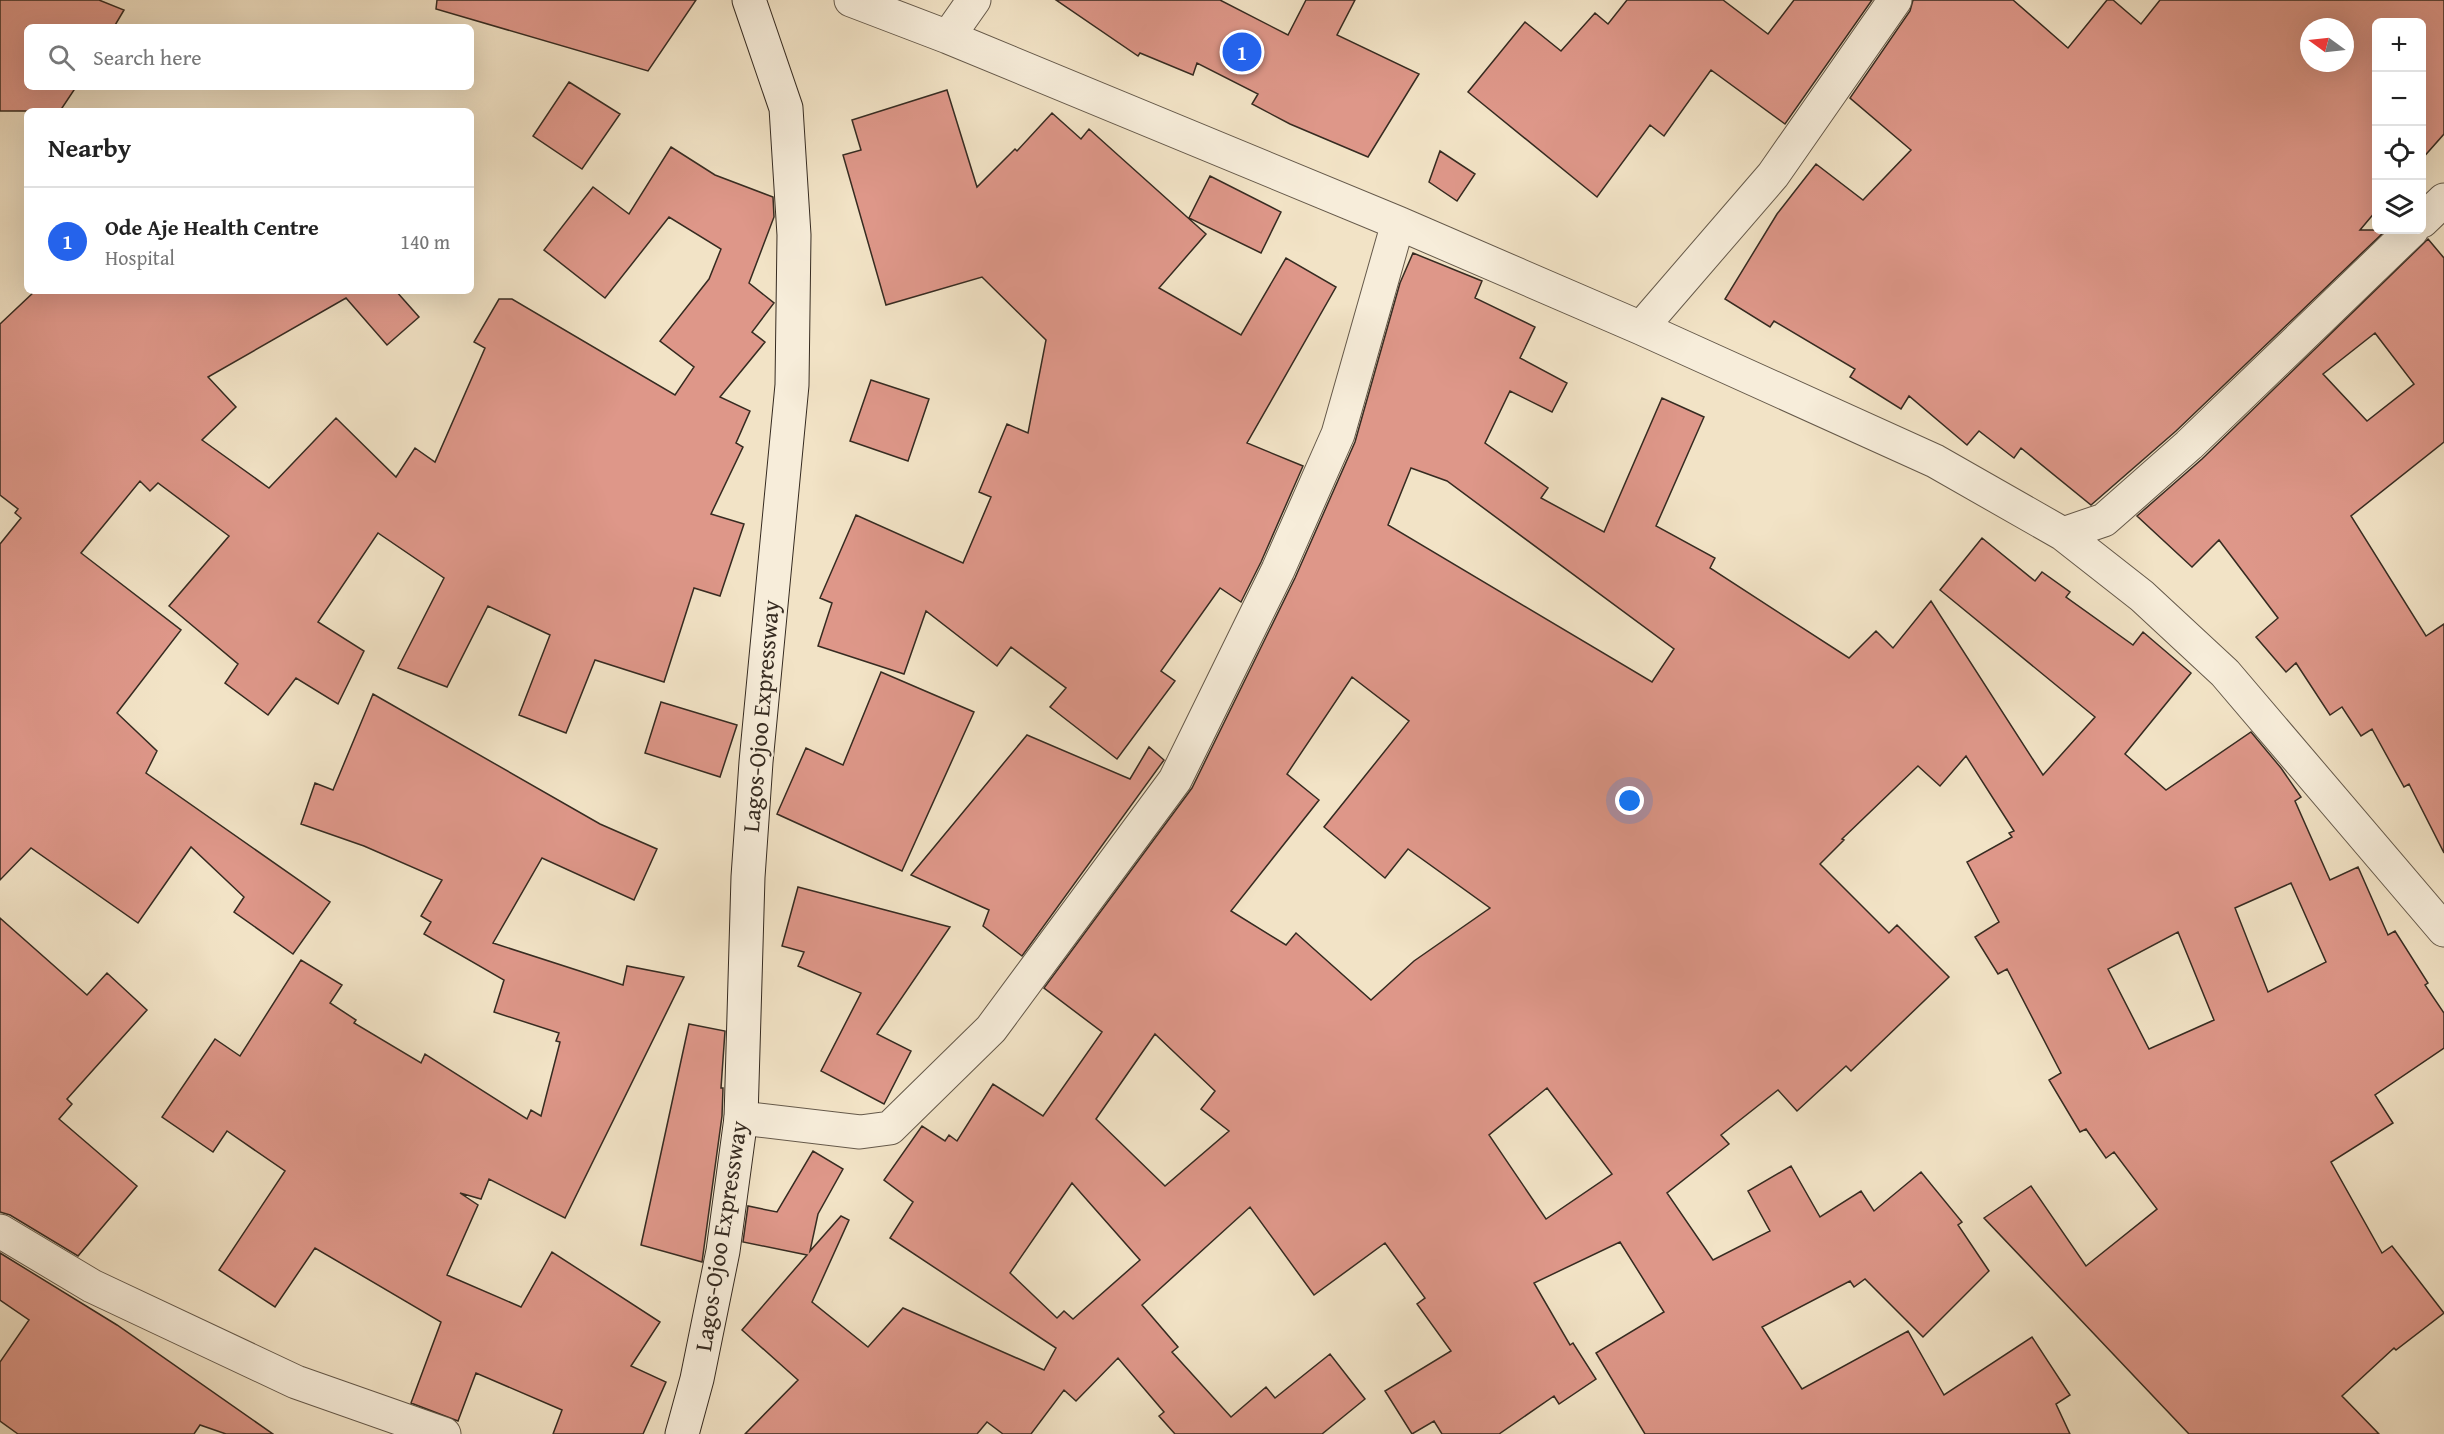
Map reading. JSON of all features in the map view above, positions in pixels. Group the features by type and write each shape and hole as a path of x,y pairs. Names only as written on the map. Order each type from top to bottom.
{"street":[{"name":"Lagos-Ojoo Expressway","path":"682,1434 697,1379 723,1251 741,1118 748,877 756,762 792,385 794,235 786,108 750,0"},
{"path":"850,0 1398,223 1641,328 1935,461 2063,534 2142,596 2225,673 2444,930"},
{"path":"948,38 974,0"},
{"path":"1641,328 1773,175 1895,0"},
{"path":"2426,216 2444,200"},
{"path":"741,1118 860,1132 890,1128 991,1029 1146,818 1180,769 1278,570 1338,434 1398,223"},
{"path":"2063,534 2104,520 2188,445 2408,234"},
{"path":"0,1231 92,1286 296,1382 444,1434"}],"building":[{"path":"0,0 99,0 124,10 116,24 24,24 24,90 74,90 62,108 24,108 24,111 0,111"},
{"path":"437,0 696,0 648,71 436,9"},
{"path":"1056,0 1220,0 1288,35 1306,0 1355,0 1337,35 1419,74 1368,157 1290,124 1252,104 1258,94 1197,63 1193,75 1140,53 1138,56"},
{"path":"1627,0 1723,0 1768,34 1794,0 1872,0 1785,124 1711,70 1664,136 1650,125 1597,197 1468,92 1525,22 1561,51 1595,13 1608,24"},
{"path":"1913,0 2013,0 2068,48 2107,0 2113,0 2141,24 2160,0 2444,0 2444,134 2426,154 2426,18 2372,18 2372,216 2360,230 2372,230 2372,234 2382,234 2176,431 2091,505 2021,448 2014,458 1979,431 1967,445 1909,396 1901,409 1850,377 1855,369 1774,321 1770,327 1725,299 1777,214 1816,164 1863,200 1911,150 1850,98 1910,11"},
{"path":"569,82 620,114 582,169 533,136"},
{"path":"947,90 977,187 1015,149 1017,151 1052,113 1081,139 1089,129 1206,234 1159,288 1241,335 1286,258 1336,287 1247,443 1303,466 1261,562 1241,602 1220,588 1161,671 1175,681 1117,759 1050,707 1066,688 1011,647 997,666 926,611 904,674 818,646 832,603 820,598 856,515 963,563 991,497 979,492 1007,424 1028,433 1046,340 982,277 886,305 843,155 861,150 852,120"},
{"path":"671,147 715,175 773,197 774,217 749,283 774,303 752,332 765,342 720,397 750,411 736,443 743,447 711,514 744,524 720,596 694,588 664,682 595,660 566,733 519,715 550,635 488,606 447,687 398,668 444,578 378,533 318,622 364,651 338,704 296,678 268,715 225,683 238,664 169,606 229,536 158,483 150,491 140,481 81,553 181,630 117,713 157,751 146,773 330,902 293,954 234,912 244,897 191,847 138,923 31,848 0,880 0,544 21,518 15,513 18,509 0,495 0,324 32,294 399,294 419,317 387,345 346,298 208,377 236,407 202,440 269,488 336,418 396,477 415,448 435,462 485,348 474,342 499,299 512,299 675,395 694,367 660,341 709,279 721,249 669,217 605,298 544,250 593,187 629,214"},
{"path":"1440,151 1475,174 1457,201 1429,182"},
{"path":"1210,176 1281,212 1261,253 1189,218"},
{"path":"2428,239 2444,258 2444,442 2351,516 2426,636 2444,624 2444,853 2409,784 2404,787 2372,729 2361,736 2342,707 2330,715 2296,663 2286,672 2256,637 2278,618 2219,540 2192,567 2137,516 2202,459","holes":["2375,333 2414,384 2367,421 2323,374"]},
{"path":"1413,253 1482,281 1475,298 1535,327 1520,358 1567,383 1552,412 1510,391 1485,443 1548,488 1541,498 1604,532 1662,398 1704,417 1656,526 1715,558 1710,568 1849,658 1876,631 1893,648 1931,601 2043,775 2095,717 1940,590 1982,538 2035,581 2042,572 2070,592 2066,597 2133,645 2143,632 2191,673 2125,754 2166,790 2251,732 2281,768 2301,797 2295,801 2330,880 2358,867 2388,935 2395,931 2428,983 2425,985 2444,1013 2444,1048 2375,1095 2393,1123 2331,1162 2382,1253 2392,1246 2444,1313 2396,1350 2394,1348 2342,1396 2379,1434 2189,1434 1984,1218 2031,1186 2086,1266 2157,1209 2114,1152 2106,1158 2086,1129 2080,1132 2049,1080 2061,1073 2007,969 1998,974 1975,937 1999,922 1967,862 2012,837 2009,833 2014,831 1966,756 1940,786 1918,766 1842,839 1844,840 1820,864 1889,933 1897,925 1949,977 1851,1071 1846,1066 1797,1111 1778,1090 1721,1135 1729,1144 1667,1193 1713,1260 1770,1231 1748,1191 1791,1166 1820,1217 1861,1191 1874,1211 1921,1172 1962,1222 1958,1225 1989,1271 1923,1337 1865,1279 1854,1287 1850,1281 1762,1327 1802,1389 1908,1331 1944,1395 2032,1337 2070,1395 2056,1404 2070,1434 1645,1434 1596,1353 1664,1312 1620,1242 1534,1283 1570,1345 1573,1343 1596,1379 1559,1404 1554,1396 1499,1434 1442,1434 1434,1421 1412,1434 1385,1391 1451,1351 1417,1304 1425,1298 1385,1243 1314,1295 1250,1207 1142,1305 1178,1347 1172,1352 1231,1417 1266,1387 1275,1398 1330,1354 1365,1399 1322,1434 1175,1434 1159,1416 1164,1412 1118,1358 1076,1401 1064,1390 1031,1434 1003,1434 987,1422 977,1434 745,1434 798,1380 742,1330 807,1255 743,1242 748,1206 777,1212 813,1151 843,1169 818,1214 810,1251 841,1216 849,1220 812,1302 868,1347 903,1308 1044,1370 1056,1348 890,1238 913,1202 884,1180 922,1126 945,1141 949,1135 957,1141 993,1084 1043,1116 1102,1032 1044,988 1192,788 1295,578 1355,442 1400,283","holes":["1411,468 1447,481 1674,649 1652,682 1388,525","1352,677 1409,721 1324,827 1385,878 1408,849 1490,908 1414,961 1371,1000 1296,933 1286,945 1231,911 1319,800 1287,774","2291,883 2326,962 2268,992 2235,908","2178,932 2214,1020 2149,1049 2108,969","1155,1034 1215,1091 1201,1109 1229,1131 1165,1186 1096,1119","1547,1088 1612,1174 1546,1219 1489,1135","1072,1183 1140,1260 1073,1319 1064,1311 1057,1318 1010,1273"]},
{"path":"871,380 929,399 908,461 850,441"},
{"path":"881,672 974,712 902,871 777,814 806,748 843,765"},
{"path":"373,694 600,824 657,849 634,900 542,858 493,943 623,985 627,966 684,977 565,1218 489,1179 481,1199 460,1193 478,1205 447,1275 521,1307 552,1252 660,1322 631,1366 666,1382 643,1434 553,1434 562,1410 476,1373 458,1421 411,1403 441,1322 315,1248 275,1307 219,1270 285,1171 227,1131 213,1152 162,1117 215,1039 240,1056 301,960 342,985 330,1003 356,1020 354,1023 421,1063 425,1054 527,1119 531,1110 541,1116 560,1042 556,1041 559,1033 494,1012 504,980 424,934 431,922 421,916 442,880 364,846 301,824 315,783 333,790"},
{"path":"661,702 737,725 720,777 645,753"},
{"path":"1027,735 1130,779 1149,747 1164,760 1022,956 983,926 989,910 911,875"},
{"path":"798,887 950,927 877,1034 911,1051 884,1104 821,1071 861,993 798,966 804,952 782,946"},
{"path":"0,918 87,995 107,973 147,1010 67,1099 72,1104 59,1119 137,1186 78,1256 10,1215 0,1212"},
{"path":"689,1024 725,1031 721,1088 723,1088 722,1116 702,1262 641,1245"},
{"path":"0,1253 117,1325 273,1434 226,1434 200,1425 194,1434 18,1434 0,1421 0,1362 29,1320 0,1300"}],"place":[{"name":"Ode Aje Health Centre","path":"1242,52"}]}
